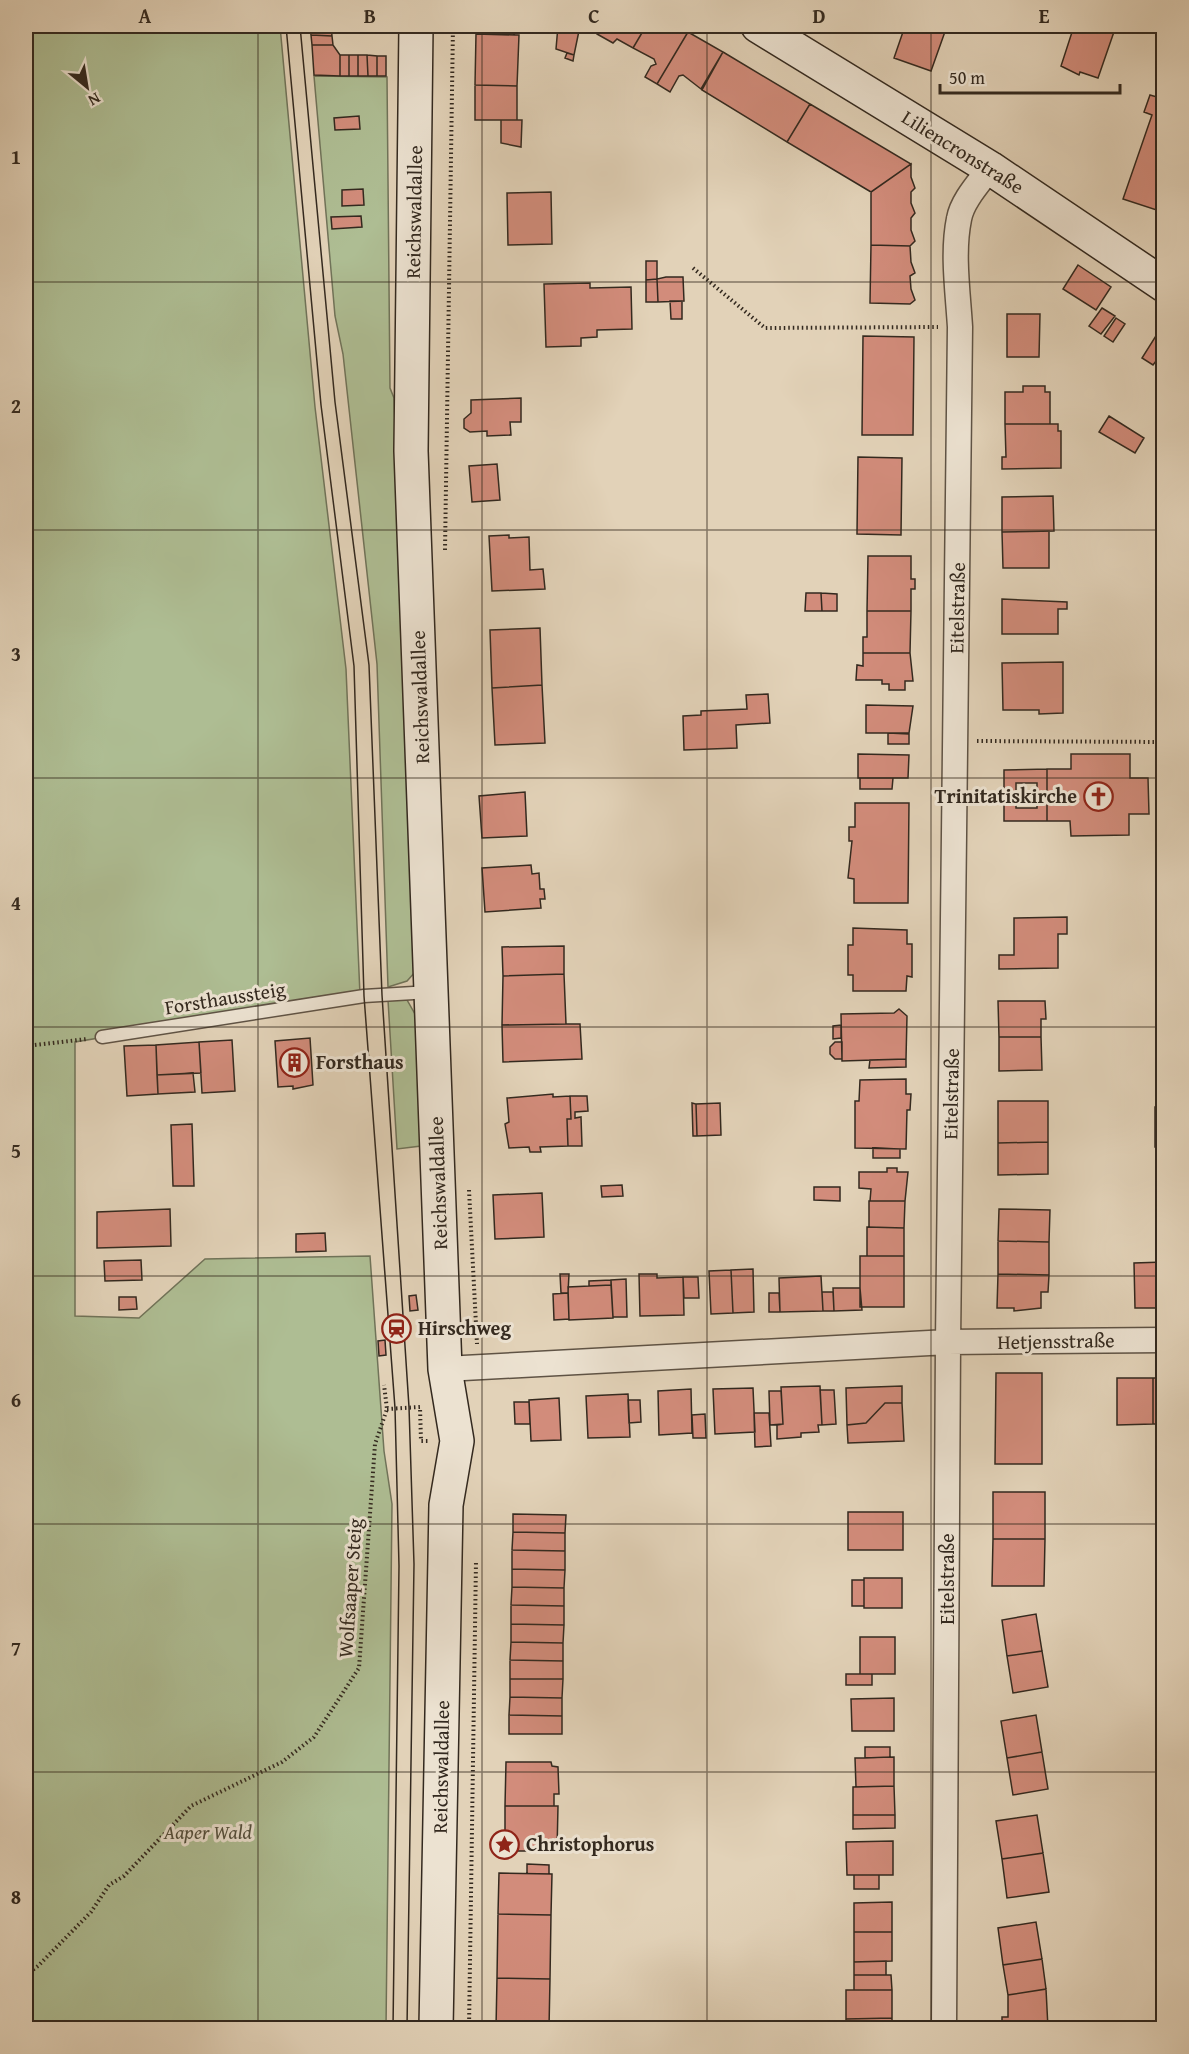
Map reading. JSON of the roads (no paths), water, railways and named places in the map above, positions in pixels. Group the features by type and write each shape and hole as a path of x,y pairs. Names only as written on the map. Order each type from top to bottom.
{"main road":[{"name":"Reichswaldallee","path":"416,26 411,451 445,1369 436,1450 446,1505 436,2028"},
{"name":"Liliencronstraße","path":"758,26 790,34 1164,285"}],"street":[{"name":"Eitelstraße","path":"944,2028 948,1342 960,327 957,261 959,219 972,192 990,168"},
{"name":"Hetjensstraße","path":"948,1342 1164,1340"},
{"path":"445,1369 948,1342"}],"lane":[{"name":"Forsthaussteig","path":"102,1037 364,996 431,992"}],"tram line":[{"path":"286,26 321,405 354,666 364,996 395,1408 399,1566 393,2028"},
{"path":"300,26 335,402 369,665 382,995 409,1407 414,1564 407,2028"}],"place":[{"name":"Trinitatiskirche","path":"1098,796"},
{"name":"Forsthaus","path":"295,1062"},
{"name":"Hirschweg","path":"397,1328"},
{"name":"Christophorus","path":"505,1844"}],"park label":[{"name":"Aaper Wald","path":"208,1832"}]}
